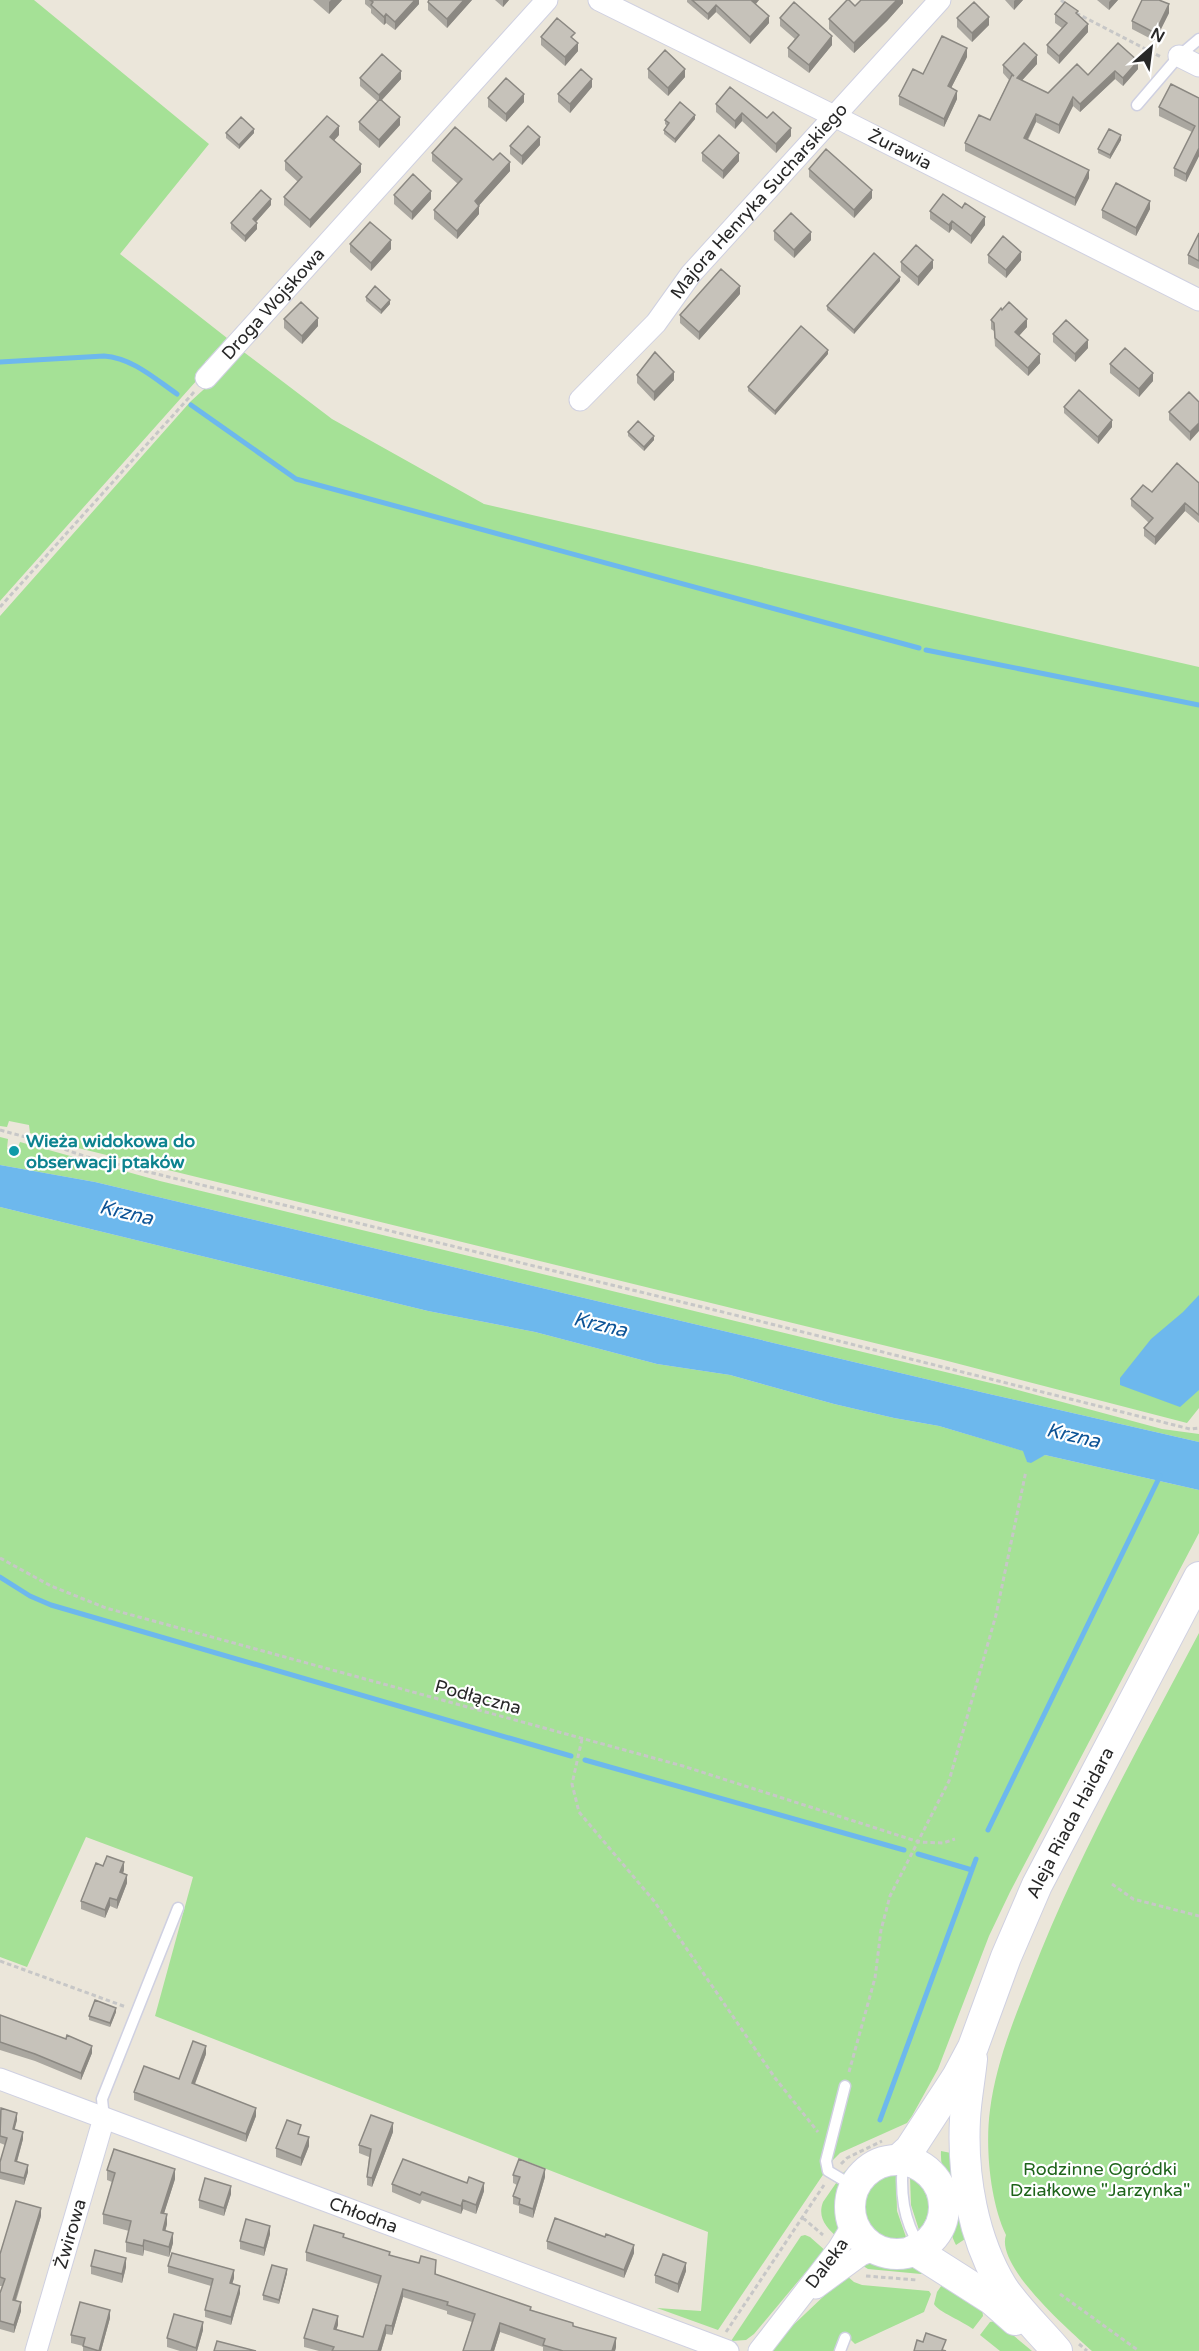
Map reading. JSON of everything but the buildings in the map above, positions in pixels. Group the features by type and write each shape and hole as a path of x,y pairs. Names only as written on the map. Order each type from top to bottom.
{"street":[{"name":"Droga Wojskowa","path":"206,378 547,0"},
{"name":"Żurawia","path":"599,0 1199,300"},
{"name":"Majora Henryka Sucharskiego","path":"580,400 656,323 692,274 940,0"},
{"path":"1176,60 1199,66"},
{"name":"Aleja Riada Haidara","path":"898,2153 910,2149 957,2077 973,2047 1006,1957 1037,1885 1199,1577"},
{"path":"973,2047 964,2147 967,2181 976,2224 1004,2288 1057,2351"},
{"name":"Aleja Riada Haidara","path":"932,2176 937,2142 957,2077"},
{"name":"Chłodna","path":"0,2079 725,2350"},
{"name":"Żwirowa","path":"36,2351 104,2118"},
{"path":"941,2224 930,2240 917,2249 895,2253 877,2248 859,2233 854,2223 843,2181 865,2173 898,2153 923,2168 932,2176 941,2190 943,2199 941,2224 946,2240 991,2299"},
{"name":"Daleka","path":"759,2351 842,2243 854,2223"},
{"name":"Daleka","path":"798,2301 861,2255 877,2248"},
{"path":"917,2249 991,2299 1052,2351"}],"lane":[{"path":"1137,105 1176,60 1199,39"},
{"path":"104,2118 102,2099 178,1908"},
{"path":"843,2181 828,2171 826,2161 845,2086"},
{"path":"898,2153 902,2200 917,2249"},
{"path":"840,2351 845,2338"}],"path":[{"path":"1061,0 1068,6"},
{"path":"1075,12 1082,18 1176,60"},
{"path":"0,607 206,378"},
{"path":"0,1131 40,1141 87,1157 796,1330 1135,1416 1190,1429 1199,1428"},
{"path":"845,2086 875,1978 881,1930 890,1896 949,1781 996,1615 1026,1472"},
{"name":"Podłączna","path":"0,1558 51,1586 106,1608 683,1766 919,1842 943,1843 955,1839"},
{"path":"582,1739 572,1784 579,1812 654,1901 775,2078 829,2145"},
{"path":"1112,1884 1133,1899 1199,1916"},
{"path":"0,1961 136,2011"},
{"path":"725,2350 726,2332 843,2181 847,2158 898,2153"},
{"path":"858,2273 866,2276 926,2281"},
{"path":"1060,2294 1139,2351"}],"green space":[{"path":"0,0 34,0 209,144 120,254 227,338 205,362 206,370 0,601"},
{"path":"241,350 332,419 484,504 1199,667 1199,1408 1187,1423 940,1359 78,1148 30,1133 29,1125 9,1121 7,1127 0,1126 0,616 191,401"},
{"path":"0,1137 8,1139 7,1148 17,1150 20,1142 160,1181 1003,1386 1162,1429 1199,1434 1199,1442 95,1182 0,1165"},
{"path":"0,1207 428,1311 535,1332 657,1364 730,1375 834,1404 939,1426 1024,1451 1027,1461 1045,1455 1199,1490 1199,1533 1010,1892 989,1936 938,2069 912,2116 907,2123 840,2153 833,2160 718,2330 657,2308 701,2311 708,2232 155,2016 193,1877 86,1837 27,1967 0,1957"},
{"name":"Rodzinne Ogródki Działkowe \"Jarzynka\"","path":"1199,1633 1199,2351 1092,2351 1052,2314 1023,2280 1012,2263 1006,2248 1006,2235 996,2206 990,2174 988,2140 990,2110 1006,2042 1068,1888 1110,1802"},
{"path":"903,2139 890,2151 858,2169 850,2180 843,2201 838,2238 822,2218 823,2202 843,2173 855,2163"},
{"path":"941,2151 956,2154 971,2235 956,2245 950,2226 951,2205"},
{"path":"896,2174 897,2211 906,2237 891,2239 879,2234 870,2226 865,2214 865,2202 870,2190 880,2180"},
{"path":"910,2177 922,2188 928,2201 927,2216 919,2230 911,2205"},
{"path":"805,2235 827,2252 805,2273 754,2334 746,2340 731,2341 801,2236"},
{"path":"876,2259 906,2260 927,2272 921,2274 868,2269 860,2264"},
{"path":"846,2275 862,2285 929,2291 931,2294 924,2312 855,2344 850,2339 851,2336 842,2333 835,2351 772,2351 786,2332"},
{"path":"946,2279 982,2308 983,2316 973,2329 940,2310 934,2304 937,2292"},
{"path":"996,2321 1032,2351 1000,2351 980,2335 990,2322"}],"water":[{"name":"Krzna","path":"0,1165 95,1182 1199,1442 1199,1490 1045,1455 1031,1463 1027,1462 1023,1451 939,1426 834,1404 730,1375 657,1364 535,1332 428,1311 0,1207"},
{"path":"1199,1295 1199,1390 1180,1407 1120,1385 1120,1378 1151,1339"}],"waterway":[{"path":"0,362 104,356 133,365 177,394"},
{"path":"191,405 296,479 919,648"},
{"path":"926,650 1199,705"},
{"path":"988,1830 1160,1476"},
{"path":"0,1577 30,1596 51,1605 571,1756"},
{"path":"585,1760 904,1850"},
{"path":"918,1854 972,1870"},
{"path":"880,2120 976,1859"}],"place":[{"name":"Wieża widokowa do obserwacji ptaków","path":"14,1151"}]}
